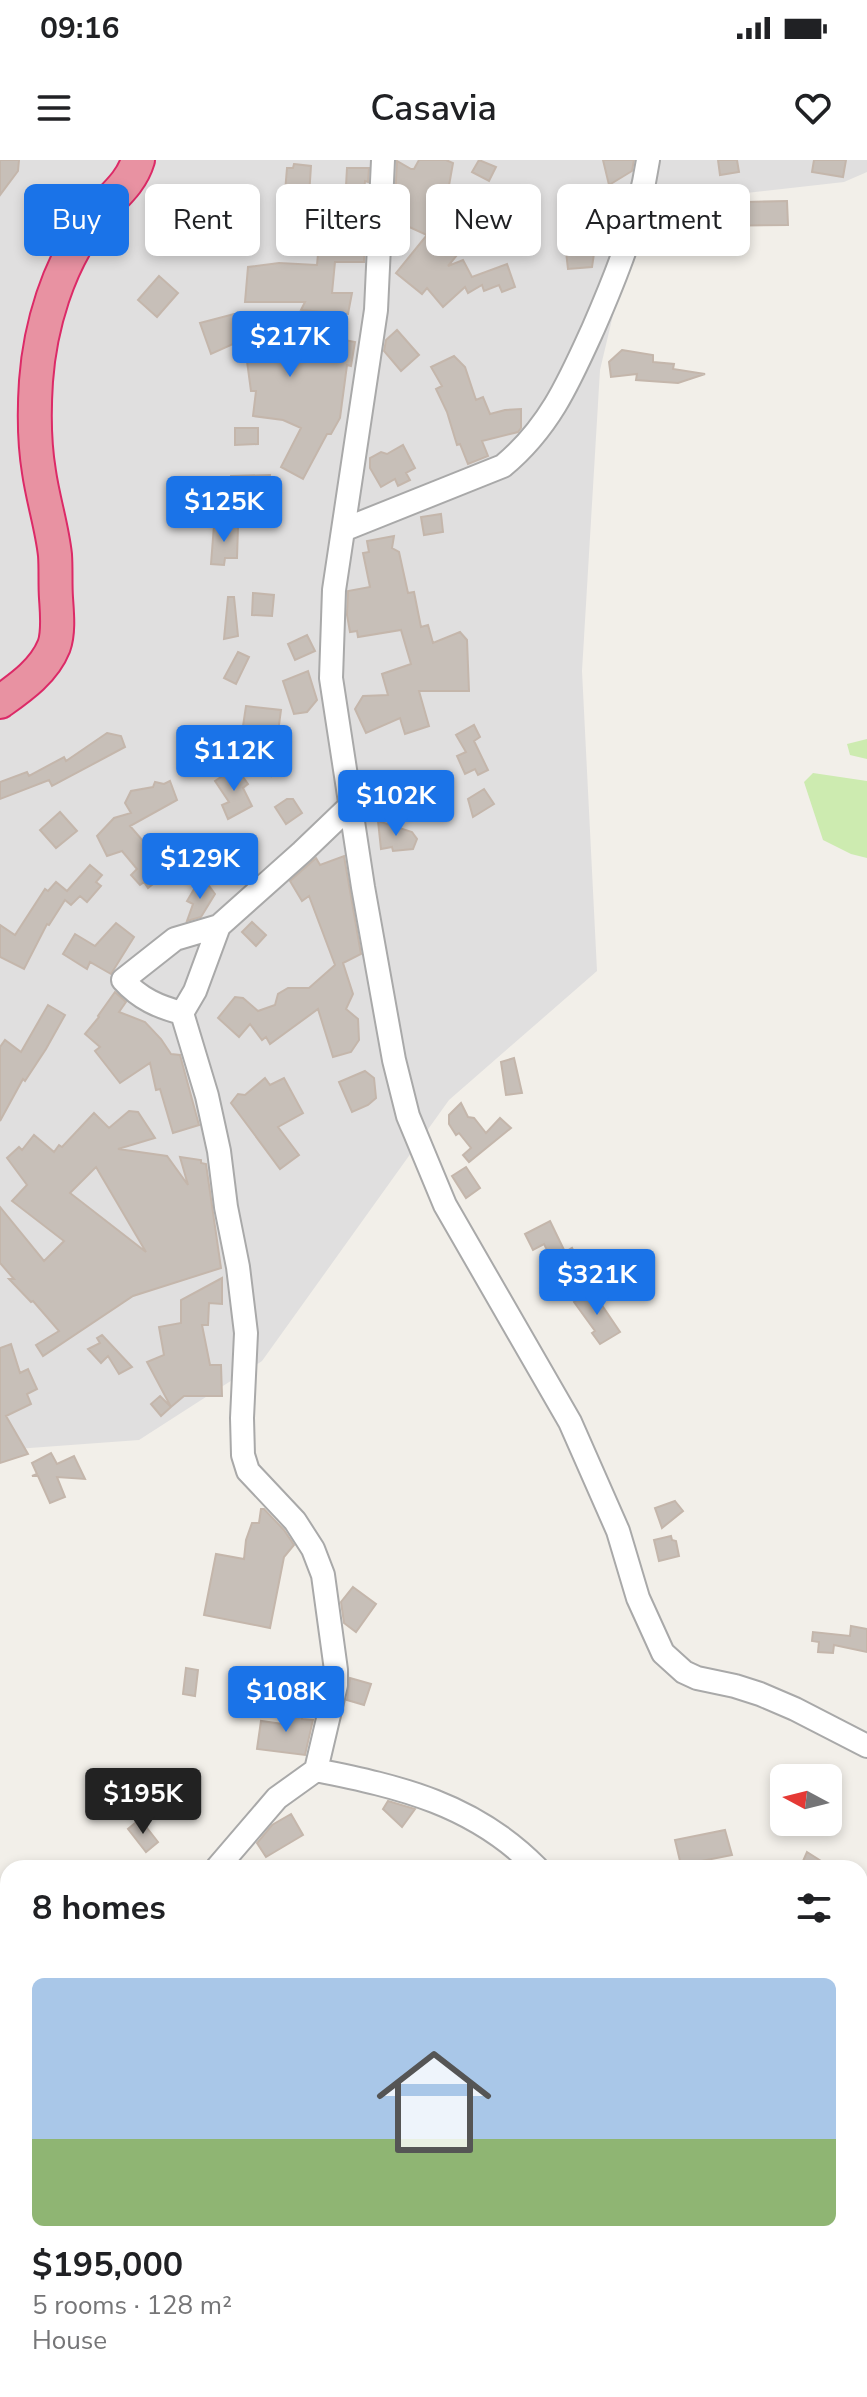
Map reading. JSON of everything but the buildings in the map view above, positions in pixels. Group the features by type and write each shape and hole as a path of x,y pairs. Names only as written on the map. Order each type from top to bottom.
{"highway":[{"path":"0,702 34,675 47,660 55,643 55,556 35,436 36,380 42,336 70,258 91,222 133,175 138,160"}],"street":[{"path":"383,160 376,310 334,590 331,678 349,807 394,1060 408,1116 445,1205 570,1422 618,1531 638,1598 663,1653 684,1672 697,1678 760,1694 867,1746"},
{"path":"343,530 503,466 521,452 541,428 565,390 609,291 642,197 648,160"},
{"path":"182,1013 144,999 123,980 175,939 219,926 349,807"},
{"path":"219,926 195,991 182,1013 207,1096 238,1267 246,1333 243,1455 248,1471 295,1521 313,1549 323,1575 336,1670 336,1685 316,1770 277,1798 224,1860"},
{"path":"316,1770 417,1794 467,1814 516,1846 529,1860"}],"shaded area":[{"path":"0,160 867,160 867,172 844,182 750,193 750,184 557,184 557,256 627,256 600,370 582,671 597,971 449,1100 262,1361 139,1440 16,1449 0,1428"}],"green space":[{"path":"867,739 867,759 850,755 847,744"},
{"path":"813,773 867,781 867,858 823,840 804,782"}]}
